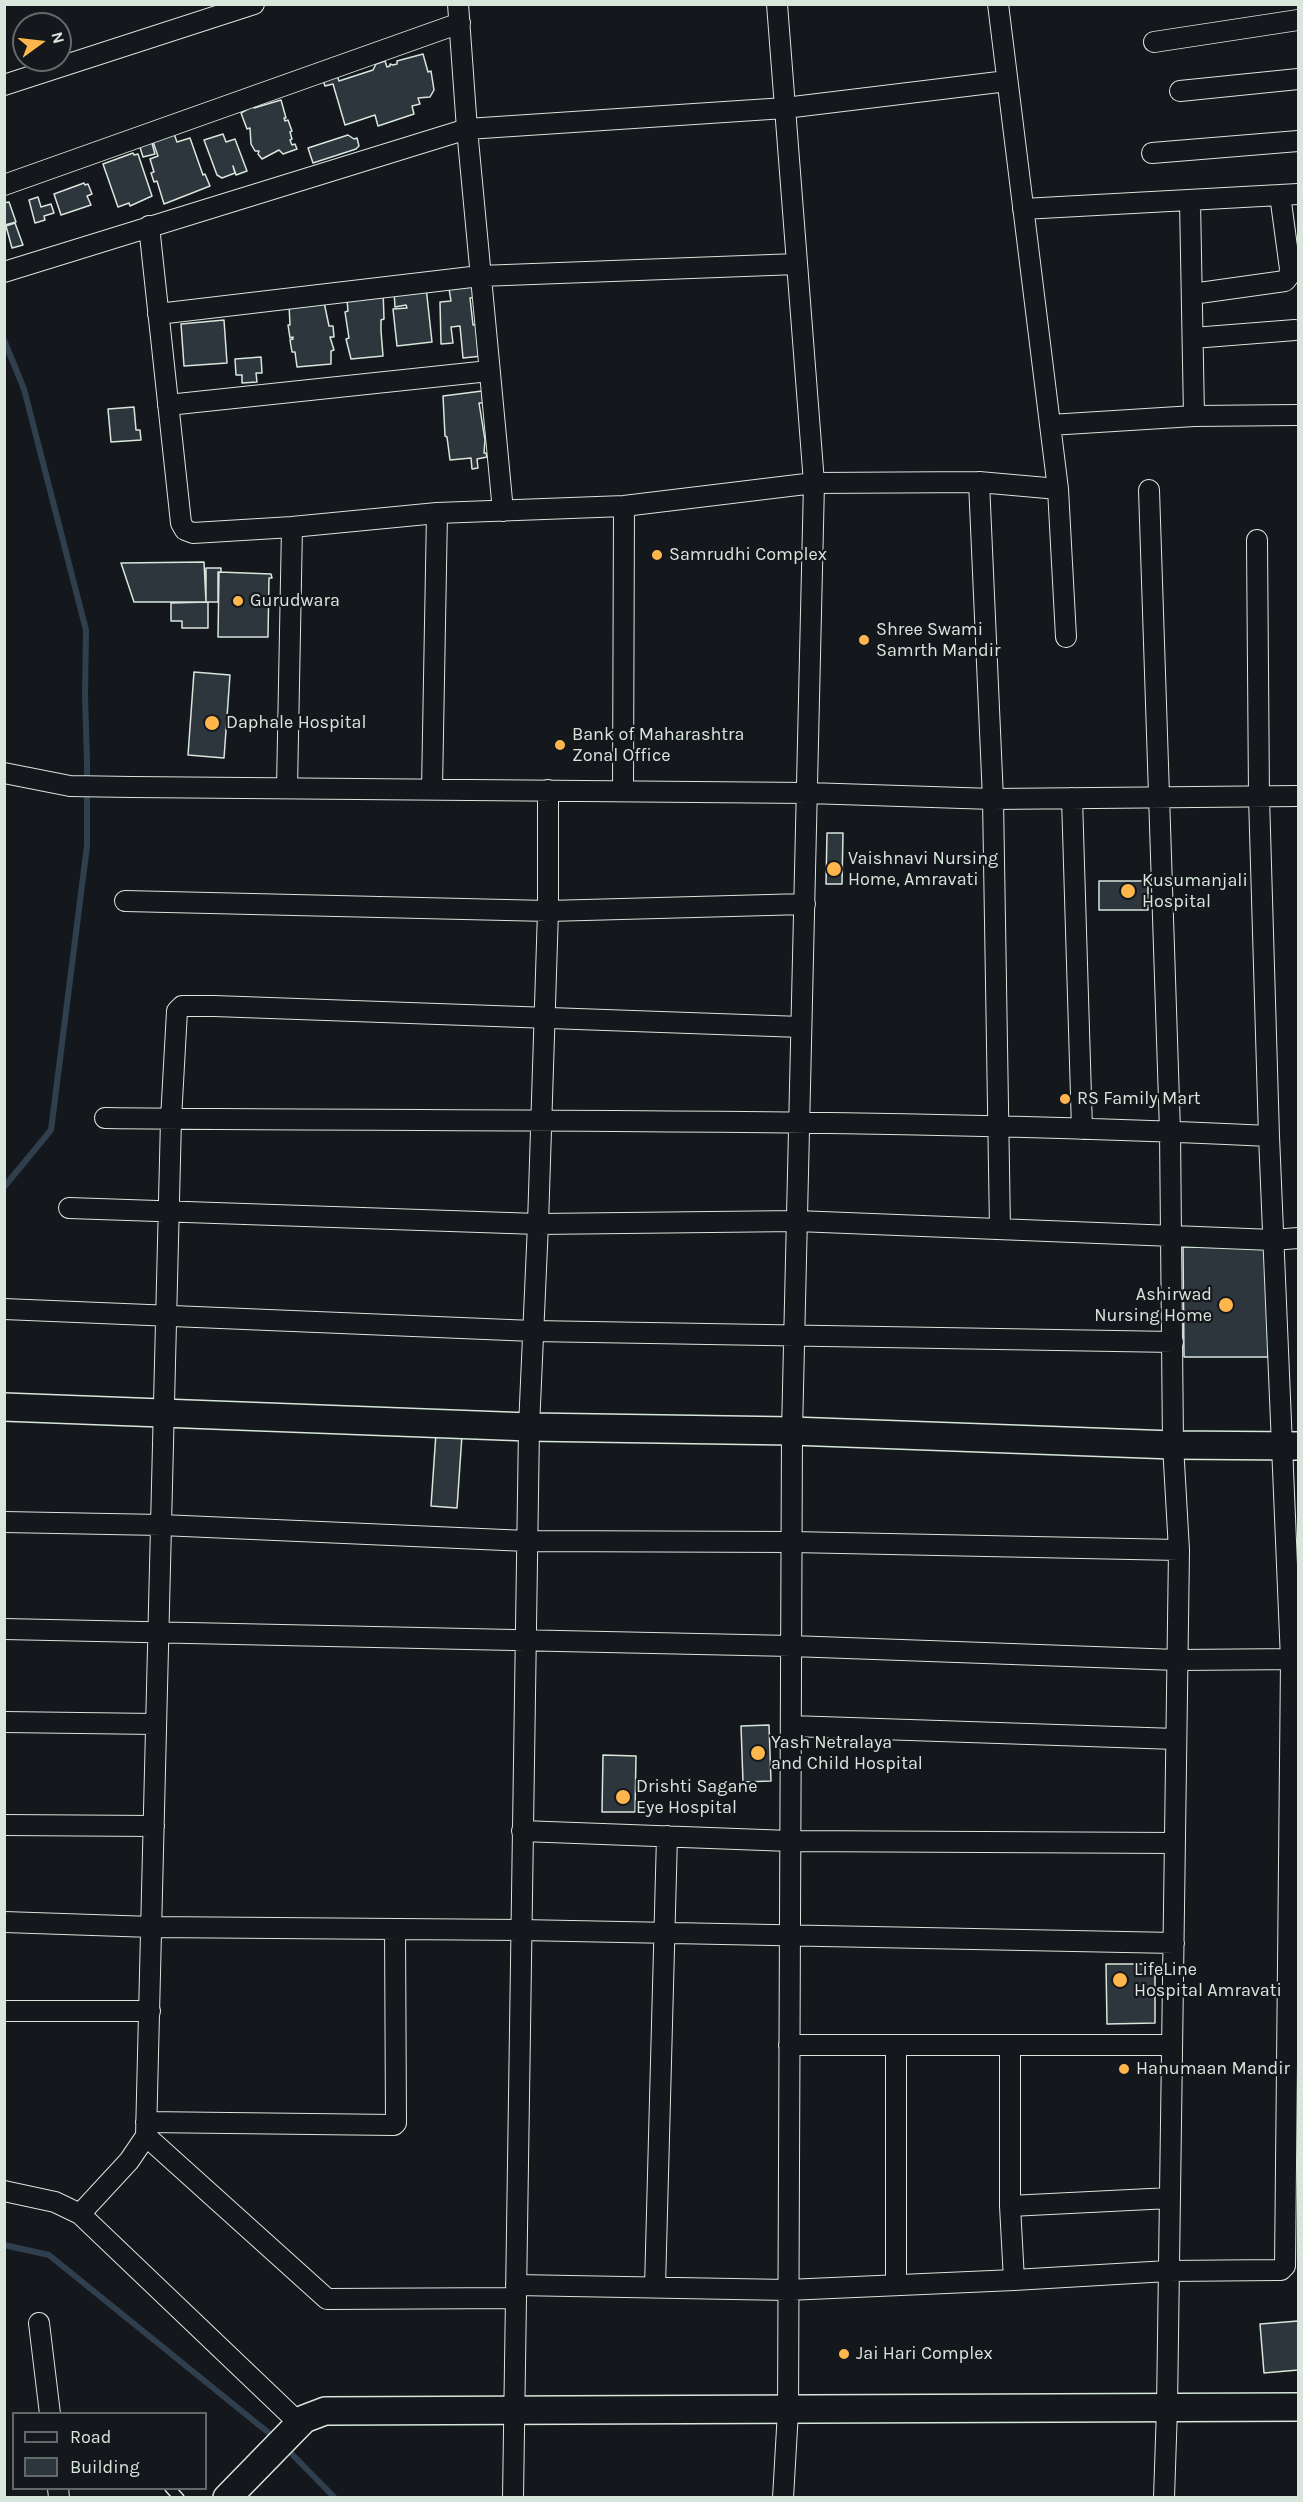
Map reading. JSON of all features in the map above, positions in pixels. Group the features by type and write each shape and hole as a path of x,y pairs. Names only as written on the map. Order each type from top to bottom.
{"street":[{"path":"4,85 254,4"},
{"path":"777,4 814,483 792,1431 788,2411 783,2498"},
{"path":"998,4 1058,489 1066,638"},
{"path":"4,184 459,14 466,129 502,511"},
{"path":"1154,42 1299,20"},
{"path":"1180,91 1299,79"},
{"path":"13,269 466,129 785,108 1007,81"},
{"path":"1152,153 1299,141"},
{"path":"1023,209 1289,195 1290,269 1285,281 1192,294"},
{"path":"1190,201 1194,416"},
{"path":"149,226 181,523 185,530 193,532 292,527 436,513 624,506 814,483 979,482 1058,489"},
{"path":"158,314 480,276 797,264"},
{"path":"1193,338 1295,330"},
{"path":"168,405 489,371"},
{"path":"1050,425 1194,416 1299,415"},
{"path":"979,482 993,799 1000,1229"},
{"path":"1149,490 1170,1131 1173,1445 1179,1550 1164,2498"},
{"path":"623,790 624,506"},
{"path":"432,789 436,513"},
{"path":"287,788 292,527"},
{"path":"146,2129 327,2299 655,2287 787,2290 1168,2271 1281,2270 1285,2265 1295,1660 1289,1445 1272,1240 1259,797 1257,540"},
{"path":"4,773 70,786 623,790 993,799 1299,796"},
{"path":"513,2498 529,1427 542,1120 548,911 548,790"},
{"path":"1072,798 1082,1129"},
{"path":"124,901 548,911 805,904"},
{"path":"80,2214 129,2161 146,2129 171,1119 177,1011 182,1006 801,1027"},
{"path":"105,1118 542,1120 998,1127 1269,1136"},
{"path":"69,1208 538,1224 797,1221 1272,1240 1299,1238"},
{"path":"4,1309 533,1331 1173,1342"},
{"path":"4,1407 529,1427 792,1431 1173,1445 1289,1445"},
{"path":"4,1522 161,1525 527,1541 792,1542 1179,1550"},
{"path":"4,1629 791,1646 1178,1660 1295,1660"},
{"path":"4,1722 156,1724"},
{"path":"791,1726 1176,1739"},
{"path":"4,1825 154,1826"},
{"path":"522,1831 790,1841 1175,1843"},
{"path":"655,2287 667,1836"},
{"path":"4,1922 152,1927 665,1932 1174,1943"},
{"path":"146,2129 394,2125 396,2123 395,1929"},
{"path":"4,2011 150,2011"},
{"path":"789,2045 1172,2045"},
{"path":"896,2045 896,2284"},
{"path":"1010,2045 1010,2206 1014,2280"},
{"path":"4,2191 55,2202 80,2214 294,2429"},
{"path":"1010,2206 1170,2198"},
{"path":"39,2323 50,2412"},
{"path":"227,2498 304,2419 325,2411 788,2411 1299,2407"}],"building":[{"path":"423,54 428,72 431,71 434,90 430,97 418,98 420,104 412,106 414,114 378,126 375,115 345,125 333,84 325,86 322,77 336,73 339,81 373,70 376,64 385,61 387,67 390,64 397,64 397,61"},
{"path":"281,100 285,121 288,120 292,131 290,140 297,149 283,154 279,150 262,159 258,154 259,151 255,151 251,144 250,128 247,129 241,113 253,106 254,108"},
{"path":"173,131 177,142 190,138 203,175 205,174 210,186 164,204 157,181 154,182 151,173 154,172 150,159 158,156 152,139"},
{"path":"223,134 226,142 235,139 247,171 236,175 233,166 235,173 222,178 217,175 204,140"},
{"path":"348,135 354,139 357,138 359,146 356,149 313,163 308,148"},
{"path":"151,140 155,154 143,157 139,144"},
{"path":"133,153 138,154 152,196 130,206 129,203 118,207 103,164"},
{"path":"84,183 88,184 92,194 87,196 91,205 61,215 54,194"},
{"path":"38,197 41,207 51,204 54,213 44,216 45,220 35,223 29,200"},
{"path":"9,202 16,222 5,225 4,203"},
{"path":"15,223 23,245 12,248 6,226"},
{"path":"477,286 479,297 470,298 473,325 479,324 482,356 463,358 460,326 451,327 453,343 441,344 440,302 451,301 449,289"},
{"path":"426,287 432,342 397,346 393,309 407,308 406,305 395,307 394,291"},
{"path":"383,290 384,319 381,320 381,331 383,356 351,359 346,339 349,338 345,312 348,311 347,300"},
{"path":"324,302 329,326 333,326 334,337 330,337 334,350 331,351 331,364 297,367 295,352 292,352 290,340 293,337 290,338 288,325 290,325 289,305"},
{"path":"224,320 227,363 184,366 181,324"},
{"path":"261,357 262,373 256,373 257,382 242,383 242,375 236,375 235,359"},
{"path":"482,391 483,403 479,403 485,440 484,453 487,457 477,459 478,468 472,469 471,458 450,460 445,436 443,396"},
{"path":"134,407 136,430 140,430 141,440 111,442 108,409"},
{"path":"204,562 206,602 134,602 121,563"},
{"path":"206,568 221,568 221,572 218,572 218,602 206,602"},
{"path":"219,572 271,574 272,578 269,578 268,637 218,637"},
{"path":"208,602 208,628 182,628 182,621 171,621 171,603"},
{"path":"194,672 230,675 224,758 188,755"},
{"path":"827,833 843,833 842,884 826,884"},
{"path":"1099,881 1148,881 1148,910 1099,910"},
{"path":"1266,1246 1268,1357 1184,1357 1183,1247"},
{"path":"436,1433 462,1435 457,1508 431,1506"},
{"path":"769,1725 771,1781 743,1782 741,1726"},
{"path":"603,1755 636,1756 635,1812 602,1812"},
{"path":"1106,1964 1155,1964 1155,2023 1107,2024"},
{"path":"1298,2321 1298,2370 1264,2373 1260,2324"}],"waterway":[{"path":"4,340 24,389 86,630 87,761 87,846 51,1130 4,1187"},
{"path":"4,2245 49,2255 275,2438"},
{"path":"285,2447 335,2498"}],"place":[{"name":"Samrudhi Complex","path":"657,555"},
{"name":"Gurudwara","path":"238,601"},
{"name":"Shree Swami Samrth Mandir","path":"864,640"},
{"name":"Daphale Hospital","path":"212,723"},
{"name":"Bank of Maharashtra Zonal Office","path":"560,745"},
{"name":"Vaishnavi Nursing Home, Amravati","path":"834,869"},
{"name":"Kusumanjali Hospital","path":"1128,891"},
{"name":"RS Family Mart","path":"1065,1099"},
{"name":"Ashirwad Nursing Home","path":"1226,1305"},
{"name":"Yash Netralaya and Child Hospital","path":"758,1753"},
{"name":"Drishti Sagane Eye Hospital","path":"623,1797"},
{"name":"LifeLine Hospital Amravati","path":"1120,1980"},
{"name":"Hanumaan Mandir","path":"1124,2069"},
{"name":"Jai Hari Complex","path":"844,2354"}]}
